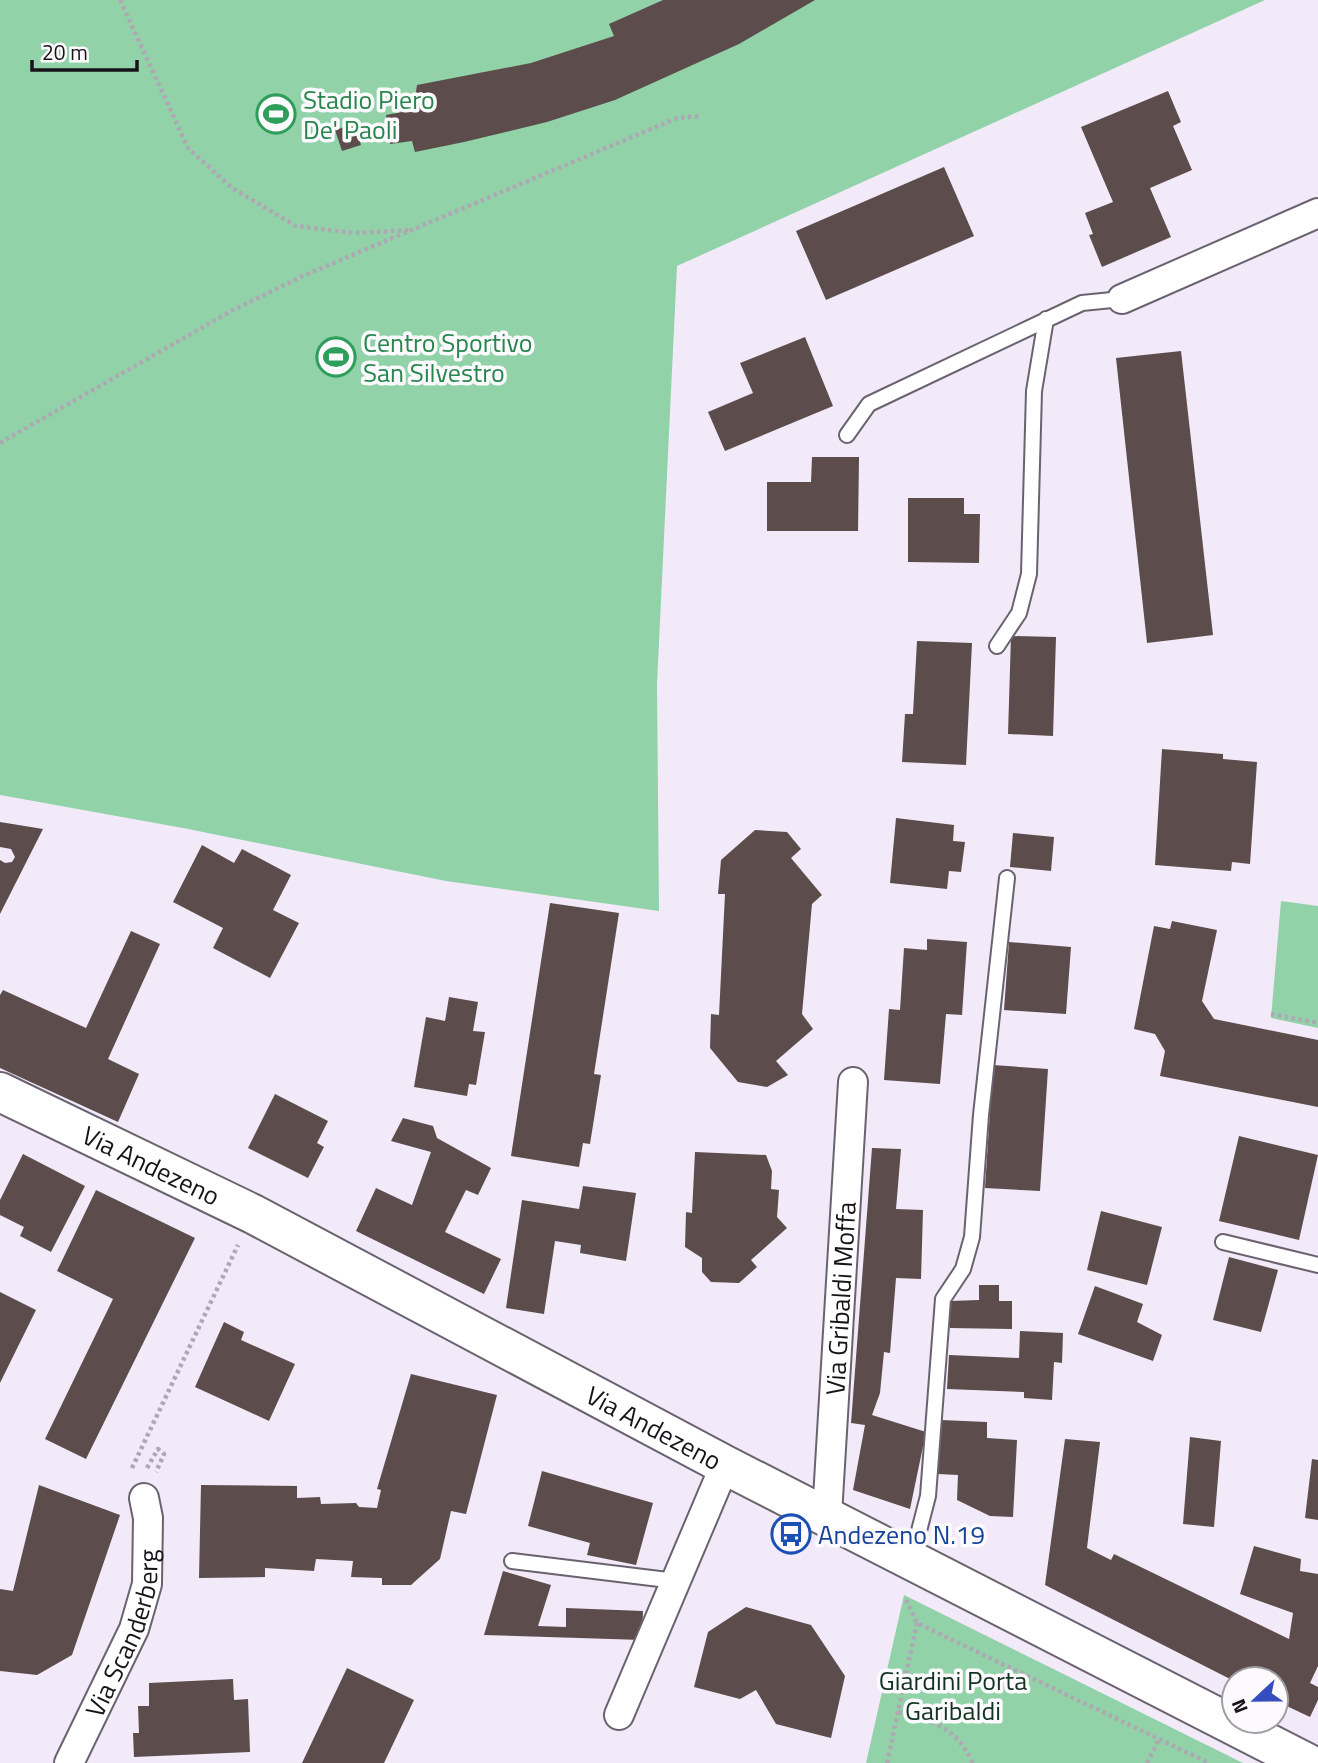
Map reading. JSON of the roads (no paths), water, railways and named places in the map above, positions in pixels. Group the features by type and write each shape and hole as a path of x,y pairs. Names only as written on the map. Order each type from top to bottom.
{"main road":[{"name":"Via Andezeno","path":"0,1092 253,1214 725,1465 827,1515 908,1577 1307,1763"}],"street":[{"path":"1122,299 1318,213"},
{"name":"Via Gribaldi Moffa","path":"827,1515 853,1082"},
{"path":"619,1715 725,1465"},
{"name":"Via Scanderberg","path":"69,1763 134,1629 147,1584 148,1518 142,1488"}],"lane":[{"path":"847,435 869,404 1082,303 1122,299"},
{"path":"998,646 1019,612 1029,574 1034,391 1046,319"},
{"path":"908,1577 928,1496 943,1299 963,1269 972,1237 981,1115 1007,878"},
{"path":"1223,1242 1318,1265"},
{"path":"512,1562 676,1581"}],"place":[{"name":"Stadio Piero De' Paoli","path":"276,114"},
{"name":"Centro Sportivo San Silvestro","path":"336,357"},
{"name":"Andezeno N.19","path":"791,1534"}],"park label":[{"name":"Giardini Porta Garibaldi","path":"953,1695"}]}
